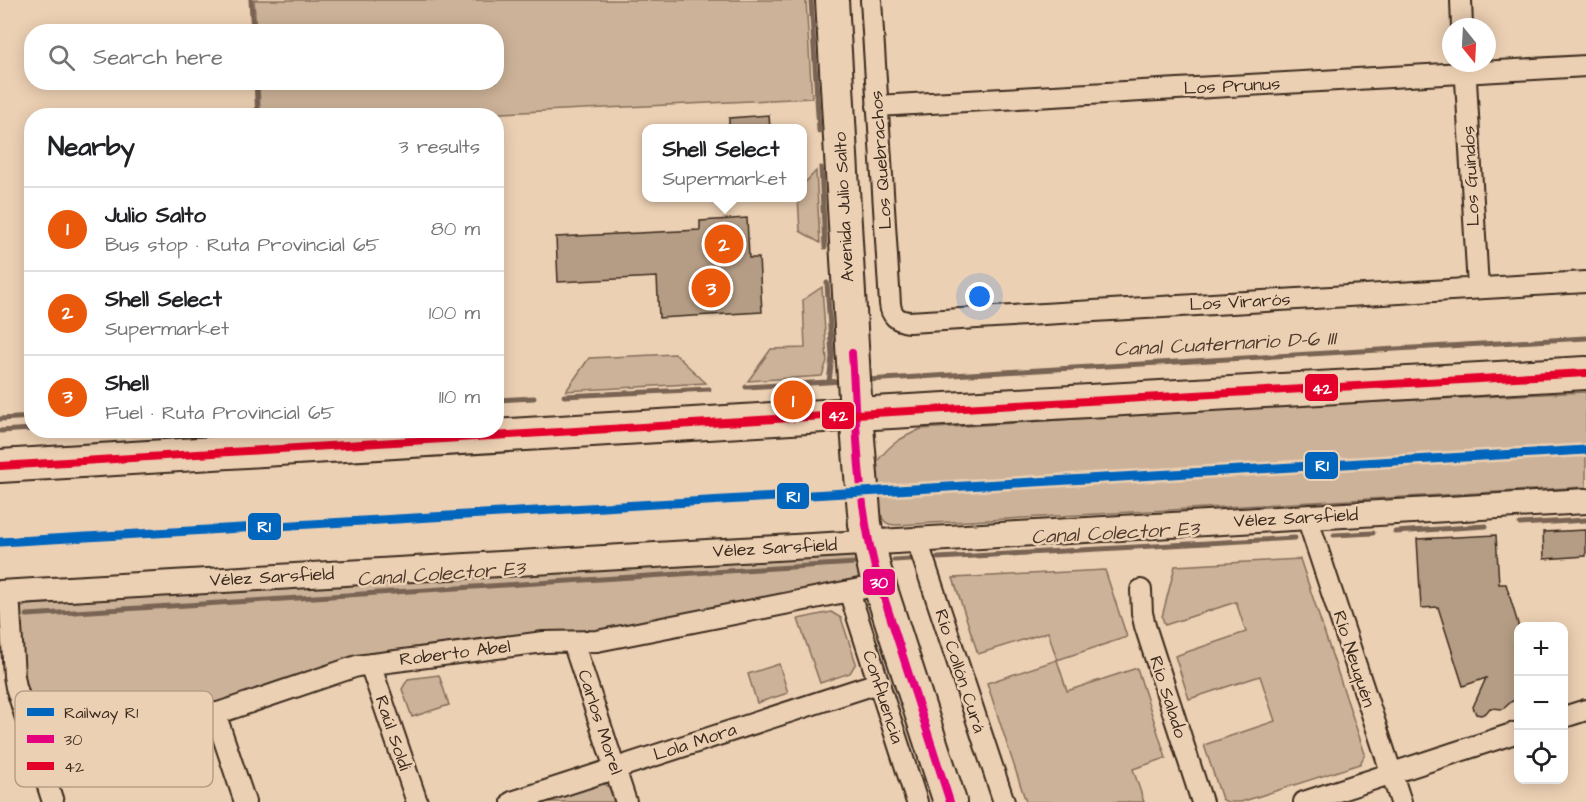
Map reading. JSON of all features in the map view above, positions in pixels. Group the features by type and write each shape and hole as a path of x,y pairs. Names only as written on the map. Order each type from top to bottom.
{"main road":[{"name":"Avenida Julio Salto","path":"832,0 856,414 868,543 950,802"},
{"path":"504,435 1586,373"},
{"path":"0,466 461,438"}],"street":[{"name":"Los Quebrachos","path":"871,0 890,304 892,314 896,318"},
{"path":"1461,0 1462,18"},
{"name":"Los Prunus","path":"1496,67 1586,66"},
{"name":"Los Prunus","path":"878,106 1442,69"},
{"name":"Los Guindos","path":"1465,72 1478,288"},
{"name":"Los Virarós","path":"896,318 909,322 1586,282"},
{"name":"Vélez Sarsfield","path":"5,593 1586,501"},
{"name":"Río Neuquén","path":"1307,517 1401,802"},
{"name":"Río Collón Curá","path":"917,540 1004,802"},
{"name":"Roberto Abel","path":"215,713 345,669 370,664 544,642 597,641 880,585"},
{"name":"Río Salado","path":"1141,590 1145,626 1202,802"},
{"name":"Confluencia","path":"849,591 917,802"},
{"path":"5,593 14,670 8,689 15,705"},
{"name":"Carlos Morel","path":"573,642 626,802"},
{"name":"Raúl Soldi","path":"370,664 417,802"},
{"name":"Lola Mora","path":"512,802 878,683"},
{"path":"1568,715 1586,710"},
{"path":"215,713 245,802"},
{"path":"1304,802 1514,733"},
{"path":"48,787 53,802"}],"shaded area":[{"path":"254,0 806,0 812,98 504,113 504,108 260,108 259,90 504,90 504,24 256,24"},
{"path":"816,171 820,243 800,231 798,202 807,202 807,181"},
{"path":"822,287 827,361 822,376 748,381 771,349 805,348 803,300"},
{"path":"675,354 706,383 566,391 589,358"},
{"path":"1586,392 1586,487 896,525 887,523 881,516 876,463 896,442 921,429 1209,410"},
{"path":"849,550 856,553 861,578 593,633 354,657 213,705 213,691 26,691 23,682 19,609 26,605"},
{"path":"1300,559 1365,754 1360,764 1241,802 1227,802 1222,799 1204,745 1275,721 1260,676 1189,699 1175,656 1246,632 1236,602 1165,625 1162,617 1175,566"},
{"path":"1105,570 1127,637 1057,660 1048,632 978,654 953,578"},
{"path":"831,612 841,618 856,663 850,673 820,683 798,619"},
{"path":"1057,660 1067,691 1137,668 1166,758 1133,769 1144,802 1026,802 987,683"},
{"path":"779,664 788,693 757,703 748,674"},
{"path":"439,675 449,705 412,717 402,689 408,679"},
{"path":"600,783 609,787 614,802 542,802"}],"building":[{"path":"769,115 770,124 729,124 729,118"},
{"path":"747,218 749,258 759,258 762,312 659,318 657,277 558,282 556,237 700,230 700,221"},
{"path":"1586,530 1586,556 1544,559 1543,532"},
{"path":"1496,535 1499,584 1506,584 1517,622 1514,622 1514,701 1503,709 1490,708 1486,713 1476,714 1473,707 1486,678 1463,686 1438,607 1421,608 1417,539"}],"waterway":[{"path":"251,0 252,24"},
{"path":"811,0 819,131"},
{"path":"256,90 258,108"},
{"path":"821,168 825,247"},
{"path":"827,283 832,357 829,382"},
{"name":"Canal Cuaternario D-6 III","path":"866,380 1586,338"},
{"name":"Canal Cuaternario D-6 III","path":"746,387 843,381"},
{"name":"Canal Cuaternario D-6 III","path":"564,396 709,389"},
{"name":"Canal Cuaternario D-6 III","path":"504,400 534,398"},
{"path":"0,419 24,418"},
{"name":"Canal Cuaternario D-6 III","path":"0,431 24,430"},
{"name":"Canal Colector E3","path":"1520,524 1586,520"},
{"name":"Canal Colector E3","path":"1395,532 1486,526"},
{"name":"Canal Colector E3","path":"1334,535 1373,533"},
{"name":"Canal Colector E3","path":"938,558 1295,538"},
{"name":"Canal Colector E3","path":"894,560 910,559"},
{"name":"Canal Colector E3","path":"27,615 856,563"}],"rail line":[{"name":"R1","path":"0,542 1586,450"}],"transit line":[{"name":"30","path":"852,353 859,470 872,557 950,802"},
{"name":"42","path":"504,435 1586,373"},
{"name":"42","path":"0,466 461,438"}],"place":[{"name":"Shell Select","path":"724,244"},
{"name":"Shell","path":"711,288"},
{"name":"Julio Salto","path":"793,400"}]}
